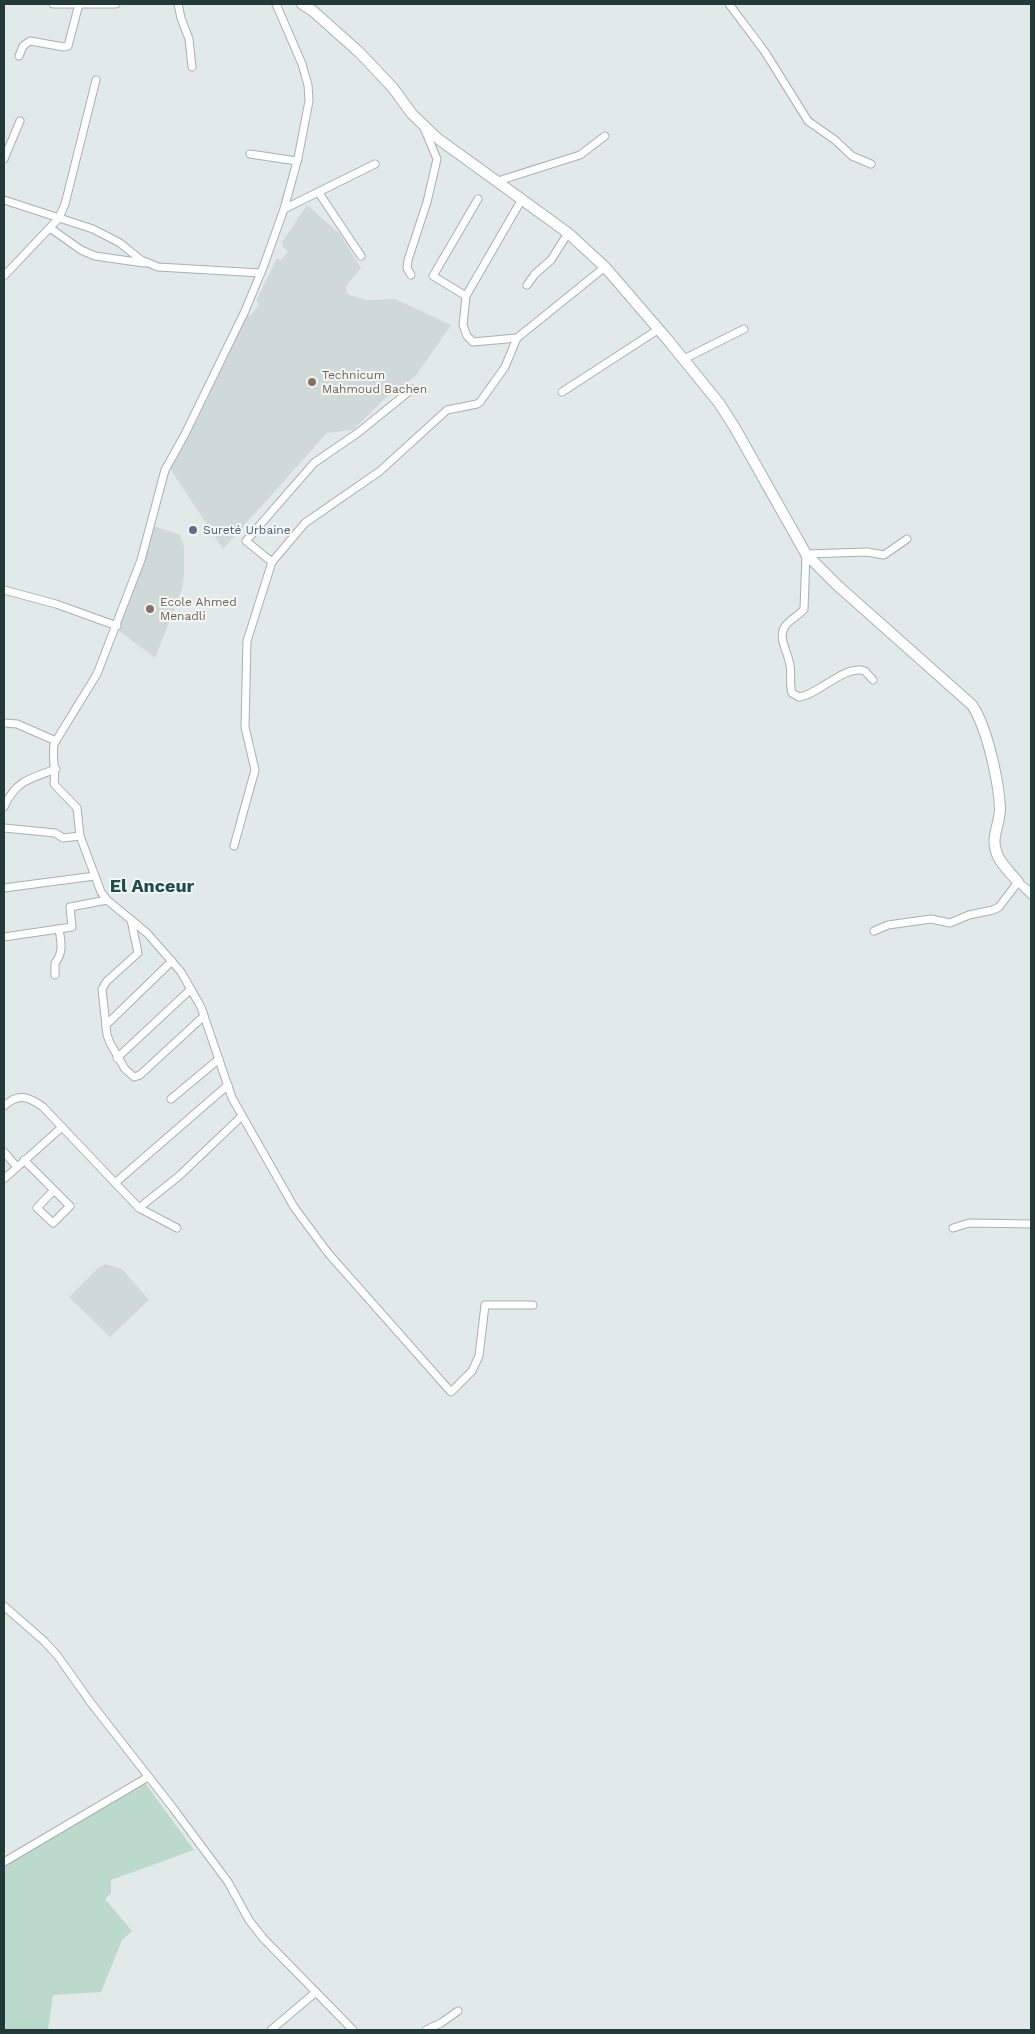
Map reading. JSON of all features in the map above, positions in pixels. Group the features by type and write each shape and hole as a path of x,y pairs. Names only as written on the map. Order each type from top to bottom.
{"street":[{"path":"53,4 116,4"},
{"path":"19,56 24,46 30,41 64,47 68,46 79,4"},
{"path":"178,4 189,39 192,67"},
{"path":"276,4 302,64 308,85 309,100 297,161 284,209 245,311 189,426 165,470 141,560 97,674 56,741 53,754 56,769 54,784 77,808 80,836 101,892 181,972 204,1016 228,1085 242,1116 309,1230 451,1392 472,1371 479,1356 485,1305 533,1305"},
{"path":"302,4 313,11 360,53 393,88 412,114 423,125 462,157 568,233 604,267 659,329 719,403 806,554 837,585 972,705 979,716 998,788 1000,811 994,842 995,850 999,860 1018,882 1031,893"},
{"path":"728,4 764,52 808,120 835,140 846,152 871,164"},
{"path":"4,276 60,218 96,80"},
{"path":"4,159 20,121"},
{"path":"412,275 407,268 408,260 427,202 437,159 423,125"},
{"path":"498,181 580,155 605,136"},
{"path":"250,154 297,161"},
{"path":"284,209 375,164"},
{"path":"319,192 361,256"},
{"path":"466,296 433,276 478,199"},
{"path":"516,338 472,342 467,336 463,325 466,296 522,199"},
{"path":"4,200 93,229 120,243 147,264"},
{"path":"50,228 81,250 95,256 158,267 261,273"},
{"path":"527,285 535,274 551,260 568,233"},
{"path":"234,846 255,770 245,727 247,641 272,562 305,523 380,471 447,410 480,402 505,367 516,338 604,267"},
{"path":"684,359 744,328"},
{"path":"562,392 659,329"},
{"path":"272,562 246,541 314,463 373,422 412,389"},
{"path":"806,554 866,552 884,555 907,539"},
{"path":"806,554 804,609 800,615 788,623 783,631 783,639 791,669 790,686 792,693 799,698 804,697 824,684 860,669 864,670 873,680"},
{"path":"4,590 56,604 117,626"},
{"path":"4,723 17,724 56,741"},
{"path":"4,807 16,786 26,780 56,769"},
{"path":"4,828 55,834 63,838 80,836"},
{"path":"4,888 95,876"},
{"path":"874,931 888,925 931,919 950,922 969,915 993,910 999,907 1018,882"},
{"path":"4,937 72,927 70,907 107,900"},
{"path":"131,920 138,953 103,984 102,994 106,1025 110,1043 117,1058 130,1074 137,1077 204,1016"},
{"path":"55,976 55,962 60,956 61,951 59,929"},
{"path":"106,1025 172,961"},
{"path":"117,1058 191,990"},
{"path":"171,1099 219,1059"},
{"path":"115,1184 228,1085"},
{"path":"4,1106 19,1096 27,1097 43,1108 139,1208 177,1228"},
{"path":"139,1208 179,1176 242,1116"},
{"path":"4,1179 62,1127"},
{"path":"4,1152 17,1167"},
{"path":"24,1160 54,1190 70,1206 53,1223 37,1208 54,1190"},
{"path":"953,1228 969,1223 1031,1224"},
{"path":"4,1606 57,1654 91,1703 228,1882 249,1920 263,1938 353,2030"},
{"path":"4,1862 148,1777"},
{"path":"271,2030 316,1992"},
{"path":"426,2030 441,2023 458,2010"}],"shaded area":[{"name":"Technicum Mahmoud Bachen","path":"307,205 340,234 361,268 346,286 347,294 366,300 395,299 451,325 417,374 399,391 395,389 353,430 327,433 223,549 169,467 176,459 194,426 247,316 251,315 259,304 256,301 277,258 281,260 288,251 283,247 282,242"},
{"name":"Ecole Ahmed Menadli","path":"154,526 180,535 184,546 182,589 155,658 118,630 142,569"},
{"path":"105,1264 122,1269 149,1300 110,1337 69,1297 98,1268"}],"green space":[{"path":"145,1783 194,1850 111,1880 111,1893 105,1899 132,1931 122,1940 101,1992 53,1995 48,2030 4,2030 4,1866"}],"place":[{"name":"Technicum Mahmoud Bachen","path":"312,382"},
{"name":"Sureté Urbaine","path":"193,530"},
{"name":"Ecole Ahmed Menadli","path":"150,609"}],"district":[{"name":"El Anceur","path":"152,886"}]}
